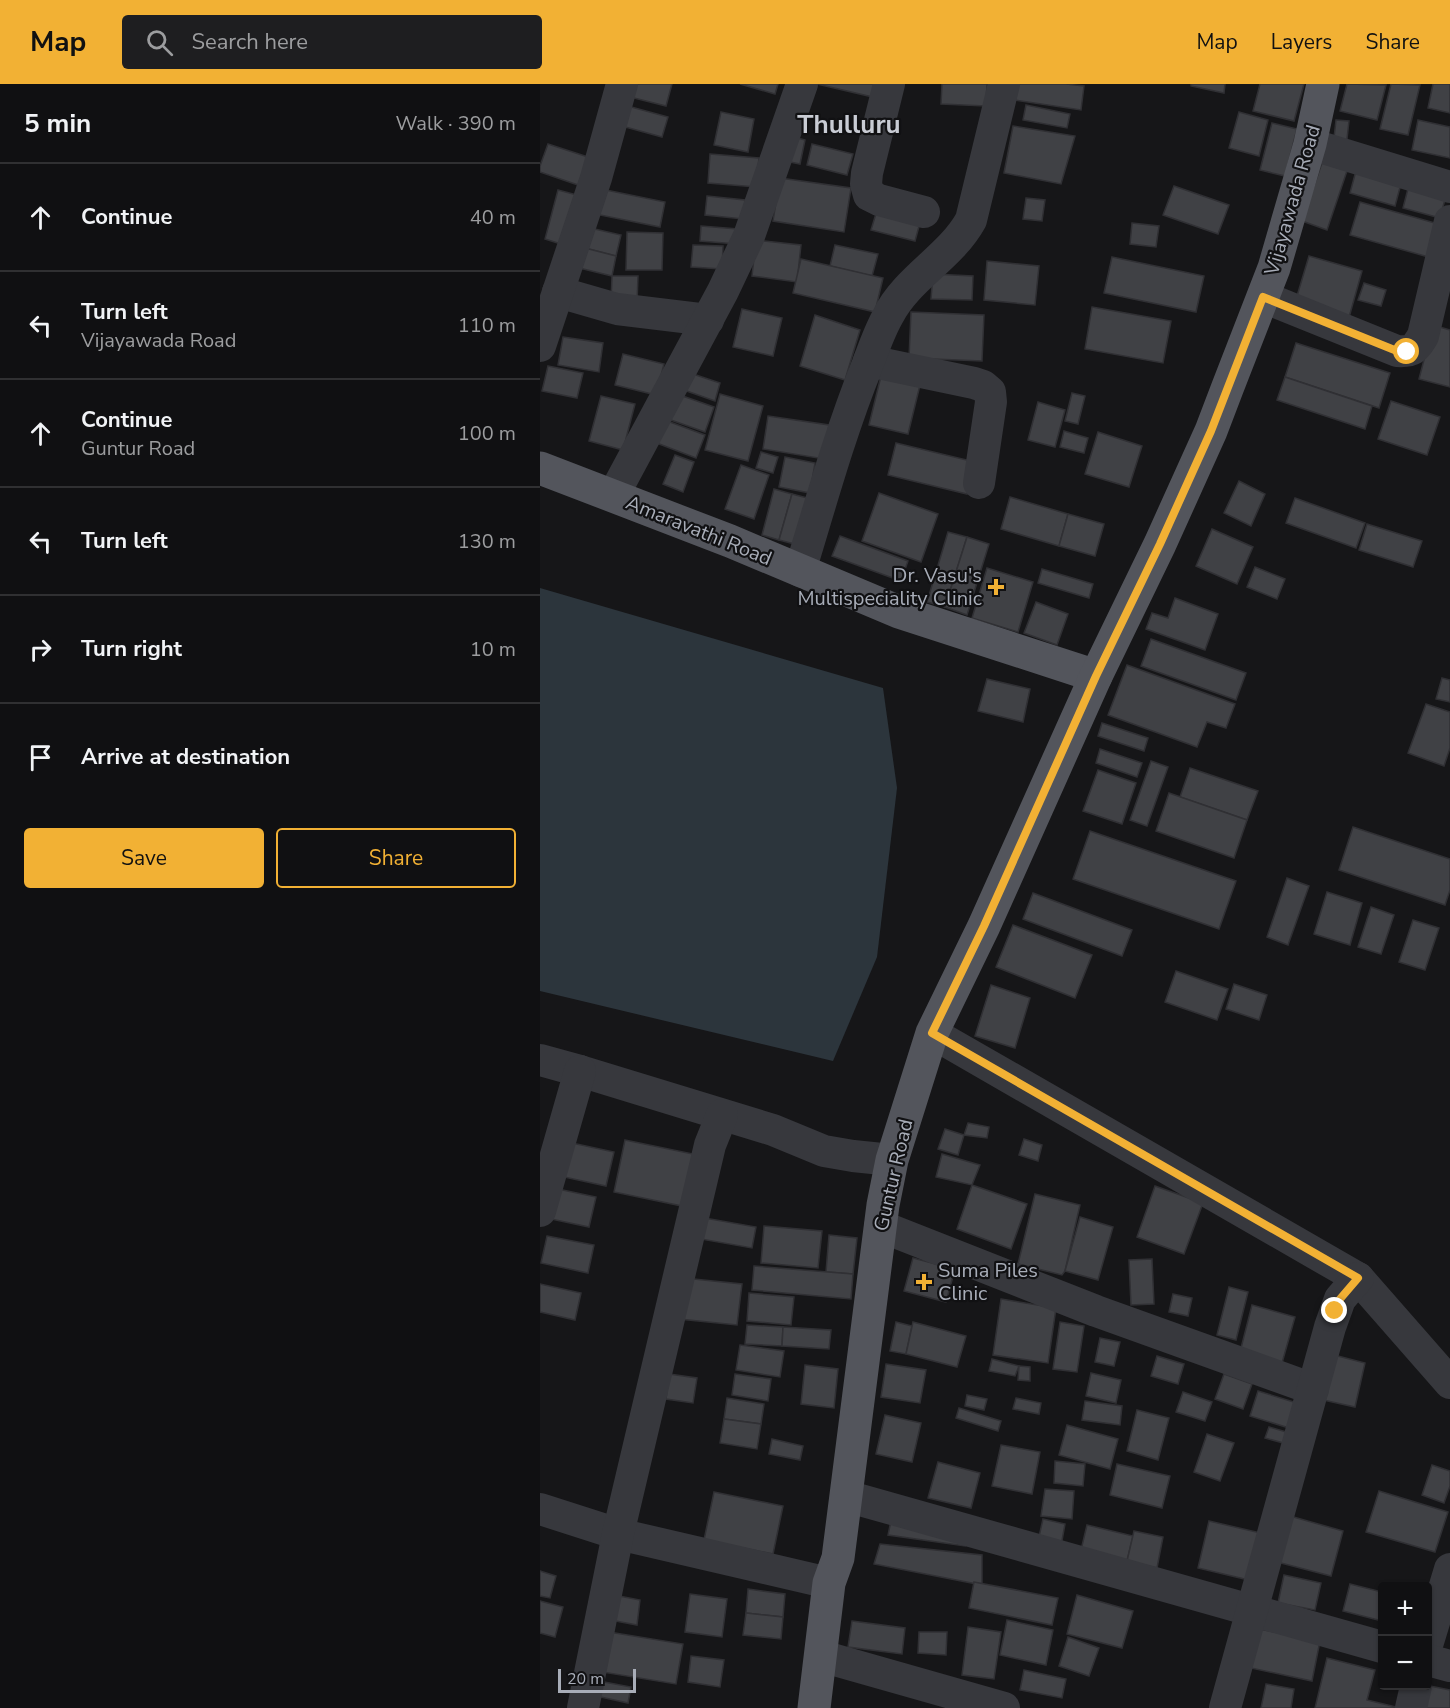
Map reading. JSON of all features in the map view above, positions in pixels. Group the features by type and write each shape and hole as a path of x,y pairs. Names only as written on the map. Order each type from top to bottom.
{"main road":[{"name":"Vijayawada Road","path":"1096,676 1160,544 1211,431 1263,297 1274,268 1310,144 1323,84"},
{"name":"Amaravathi Road","path":"540,468 613,495 899,612 1096,676"},
{"name":"Guntur Road","path":"814,1708 829,1582 838,1558 880,1226 892,1160 932,1033 984,926 1096,676"}],"street":[{"path":"540,346 554,274 596,178 622,84"},
{"path":"613,495 708,320 749,236 802,84"},
{"path":"890,84 866,184 869,195 879,200 924,212"},
{"path":"800,571 855,396 888,315 906,288 955,243 971,220 1004,84"},
{"path":"1310,144 1450,187"},
{"path":"1263,297 1397,351 1407,352 1416,348 1442,297 1450,221"},
{"path":"554,274 617,309 708,320"},
{"path":"869,361 974,382 990,392 991,402 979,483"},
{"path":"932,1033 1358,1278 1450,1383"},
{"path":"540,1060 773,1130 824,1151 892,1160"},
{"path":"540,1211 580,1071"},
{"path":"583,1708 618,1534 707,1156 722,1115"},
{"path":"880,1226 1096,1311 1313,1389"},
{"path":"1225,1708 1335,1311 1340,1299 1358,1278"},
{"path":"846,1496 1378,1646"},
{"path":"540,1509 618,1534 829,1582"},
{"path":"1430,1636 1450,1569"},
{"path":"821,1656 1004,1708"},
{"path":"1432,1661 1450,1666"},
{"path":"1411,1708 1415,1690"}],"shaded area":[{"path":"540,588 883,688 897,788 877,957 833,1061 540,991"}],"building":[{"path":"629,84 672,84 666,106 626,96"},
{"path":"740,84 778,84 775,94"},
{"path":"817,84 880,84 877,98"},
{"path":"942,84 987,84 986,106 941,104"},
{"path":"1017,84 1084,86 1081,110 1015,100"},
{"path":"1191,84 1225,84 1224,93 1191,86"},
{"path":"1260,84 1304,84 1294,121 1253,111"},
{"path":"1347,84 1386,85 1377,120 1340,111"},
{"path":"1391,84 1420,85 1408,135 1380,129"},
{"path":"1433,84 1450,84 1450,113 1428,108"},
{"path":"624,105 668,117 662,137 618,125"},
{"path":"1026,105 1070,114 1067,128 1023,120"},
{"path":"721,112 754,119 748,152 714,145"},
{"path":"1239,112 1268,120 1259,156 1229,148"},
{"path":"1336,120 1349,121 1346,148 1333,147"},
{"path":"1418,120 1450,127 1450,158 1412,150"},
{"path":"1272,123 1297,129 1285,176 1260,170"},
{"path":"1013,126 1075,136 1061,184 1004,173"},
{"path":"791,136 805,140 800,164 785,161"},
{"path":"548,144 588,157 578,185 540,172"},
{"path":"812,144 853,154 847,175 807,165"},
{"path":"710,154 759,158 756,187 708,183"},
{"path":"1324,157 1349,165 1327,230 1302,221"},
{"path":"1357,167 1402,180 1395,206 1350,193"},
{"path":"780,178 851,188 844,232 773,221"},
{"path":"1410,181 1447,192 1440,218 1403,208"},
{"path":"1174,186 1229,205 1218,234 1163,215"},
{"path":"601,189 665,202 660,227 595,214"},
{"path":"558,190 577,195 564,245 545,239"},
{"path":"707,196 745,200 743,219 705,215"},
{"path":"1026,198 1045,200 1042,221 1023,219"},
{"path":"1360,202 1442,225 1432,258 1350,235"},
{"path":"878,207 921,219 915,241 871,230"},
{"path":"1132,223 1159,226 1156,247 1130,244"},
{"path":"701,226 738,229 737,244 700,241"},
{"path":"586,227 621,235 616,256 581,247"},
{"path":"627,232 663,233 662,270 626,270"},
{"path":"756,240 801,245 797,282 752,276"},
{"path":"693,245 723,246 722,269 691,267"},
{"path":"835,245 878,254 872,276 830,266"},
{"path":"581,247 616,256 612,276 575,267"},
{"path":"1309,256 1362,271 1348,321 1294,306"},
{"path":"1112,257 1204,276 1196,312 1104,293"},
{"path":"801,259 883,278 875,312 793,293"},
{"path":"987,261 1039,266 1035,305 984,300"},
{"path":"933,274 973,276 972,300 931,299"},
{"path":"612,276 638,276 637,303 611,302"},
{"path":"1364,283 1386,290 1381,306 1358,300"},
{"path":"1092,307 1171,321 1163,363 1085,349"},
{"path":"742,309 782,318 773,356 733,347"},
{"path":"911,312 984,315 982,361 909,358"},
{"path":"815,315 860,330 845,380 800,366"},
{"path":"1433,325 1450,330 1450,387 1419,379"},
{"path":"563,337 603,343 599,372 558,365"},
{"path":"1296,343 1390,373 1379,408 1285,377"},
{"path":"623,354 664,364 656,395 615,385"},
{"path":"548,366 583,373 577,398 542,391"},
{"path":"687,372 720,383 715,401 681,389"},
{"path":"882,372 921,381 908,434 869,425"},
{"path":"1285,377 1372,406 1365,429 1277,400"},
{"path":"1072,393 1085,396 1078,424 1065,421"},
{"path":"677,394 714,407 705,432 668,419"},
{"path":"720,394 763,406 748,461 705,450"},
{"path":"601,396 635,404 623,450 589,441"},
{"path":"1391,401 1440,417 1427,455 1378,439"},
{"path":"1038,402 1065,410 1055,447 1028,440"},
{"path":"768,416 829,425 824,459 763,449"},
{"path":"662,419 705,435 696,458 654,442"},
{"path":"1064,431 1088,438 1084,453 1060,447"},
{"path":"1098,432 1142,446 1129,487 1085,474"},
{"path":"896,443 975,462 967,494 888,475"},
{"path":"761,452 778,457 773,473 756,468"},
{"path":"675,455 694,462 683,492 663,484"},
{"path":"785,457 815,463 810,493 779,487"},
{"path":"741,465 769,475 754,519 725,509"},
{"path":"1239,481 1265,494 1251,526 1224,513"},
{"path":"774,489 792,494 779,540 762,535"},
{"path":"879,493 938,514 921,562 862,541"},
{"path":"792,494 815,500 802,546 779,540"},
{"path":"1010,497 1068,514 1059,546 1001,529"},
{"path":"1295,498 1365,523 1356,548 1286,523"},
{"path":"1068,514 1104,524 1095,556 1059,546"},
{"path":"1367,524 1422,541 1413,567 1359,550"},
{"path":"1212,529 1253,547 1237,584 1196,566"},
{"path":"948,532 967,537 945,607 927,602"},
{"path":"840,536 908,561 901,581 832,556"},
{"path":"967,537 989,544 967,615 945,607"},
{"path":"1255,567 1285,579 1277,599 1247,587"},
{"path":"987,568 1033,582 1018,632 972,618"},
{"path":"1042,569 1093,584 1089,598 1038,583"},
{"path":"1175,598 1218,614 1205,650 1146,629 1152,613 1168,618"},
{"path":"1036,602 1068,614 1057,645 1024,633"},
{"path":"1151,639 1246,673 1236,700 1141,666"},
{"path":"1127,665 1235,704 1226,728 1207,722 1197,747 1108,715"},
{"path":"1442,678 1450,680 1450,702 1436,699"},
{"path":"987,679 1030,689 1023,722 978,711"},
{"path":"1426,704 1450,712 1450,748 1444,766 1408,753"},
{"path":"1102,723 1148,738 1144,751 1098,736"},
{"path":"1100,749 1142,763 1137,777 1096,763"},
{"path":"1151,761 1168,767 1147,826 1130,820"},
{"path":"1190,768 1258,791 1247,820 1180,797"},
{"path":"1098,770 1136,783 1122,824 1083,811"},
{"path":"1169,793 1247,820 1234,858 1156,831"},
{"path":"1353,827 1450,859 1450,890 1445,905 1339,870"},
{"path":"1090,831 1236,881 1219,929 1073,879"},
{"path":"1287,878 1309,886 1288,945 1267,937"},
{"path":"1327,892 1362,903 1350,945 1314,934"},
{"path":"1033,893 1132,930 1122,956 1023,919"},
{"path":"1371,907 1394,915 1381,954 1358,947"},
{"path":"1413,920 1439,928 1425,970 1399,962"},
{"path":"1013,925 1092,955 1075,998 996,967"},
{"path":"1176,971 1228,989 1217,1020 1165,1002"},
{"path":"1234,984 1267,995 1259,1020 1226,1009"},
{"path":"991,985 1030,998 1015,1048 975,1036"},
{"path":"968,1123 989,1127 987,1138 964,1135"},
{"path":"945,1129 964,1135 958,1155 938,1149"},
{"path":"1024,1139 1042,1145 1038,1161 1019,1155"},
{"path":"625,1140 693,1154 682,1206 614,1192"},
{"path":"572,1143 614,1152 606,1186 564,1177"},
{"path":"942,1154 980,1165 972,1185 936,1177"},
{"path":"972,1185 1027,1204 1011,1249 957,1229"},
{"path":"1155,1186 1203,1203 1184,1254 1137,1237"},
{"path":"558,1189 596,1197 589,1227 551,1219"},
{"path":"1035,1194 1080,1205 1065,1271 1062,1275 1018,1264"},
{"path":"699,1217 756,1227 752,1248 695,1238"},
{"path":"1080,1217 1113,1227 1098,1280 1065,1271"},
{"path":"764,1226 822,1231 818,1268 761,1263"},
{"path":"829,1235 857,1238 853,1274 826,1272"},
{"path":"547,1236 594,1245 588,1273 541,1263"},
{"path":"913,1258 955,1269 946,1302 904,1291"},
{"path":"1152,1259 1154,1304 1131,1305 1129,1260"},
{"path":"754,1266 853,1274 851,1299 752,1290"},
{"path":"684,1278 742,1284 737,1325 679,1319"},
{"path":"540,1284 581,1293 575,1320 540,1312"},
{"path":"1229,1287 1248,1292 1236,1340 1217,1335"},
{"path":"749,1293 794,1297 791,1325 747,1321"},
{"path":"1173,1294 1192,1298 1188,1316 1169,1312"},
{"path":"1001,1299 1056,1308 1048,1363 993,1355"},
{"path":"1252,1305 1295,1317 1282,1363 1240,1352"},
{"path":"896,1322 912,1326 906,1354 890,1351"},
{"path":"913,1322 966,1336 957,1367 906,1354"},
{"path":"1060,1322 1084,1326 1077,1372 1053,1369"},
{"path":"747,1325 783,1327 782,1346 745,1344"},
{"path":"783,1327 831,1330 829,1349 782,1346"},
{"path":"1100,1338 1120,1342 1114,1366 1095,1362"},
{"path":"740,1345 784,1351 780,1377 736,1370"},
{"path":"1334,1355 1365,1363 1355,1407 1323,1400"},
{"path":"1157,1356 1184,1364 1178,1384 1151,1376"},
{"path":"992,1359 1019,1366 1015,1376 989,1371"},
{"path":"886,1364 926,1370 920,1403 881,1397"},
{"path":"805,1365 838,1369 834,1408 801,1404"},
{"path":"1019,1366 1030,1367 1030,1381 1018,1380"},
{"path":"1091,1373 1121,1380 1116,1403 1086,1396"},
{"path":"669,1374 697,1378 693,1403 666,1399"},
{"path":"735,1374 771,1379 768,1401 732,1395"},
{"path":"1224,1374 1252,1384 1243,1409 1215,1399"},
{"path":"1258,1391 1297,1403 1289,1428 1250,1416"},
{"path":"1183,1392 1212,1402 1205,1421 1176,1412"},
{"path":"967,1395 987,1399 984,1410 965,1406"},
{"path":"727,1398 764,1404 761,1424 724,1419"},
{"path":"1016,1398 1041,1403 1039,1414 1013,1409"},
{"path":"1085,1401 1122,1406 1120,1425 1082,1420"},
{"path":"959,1408 1001,1421 998,1431 956,1418"},
{"path":"1137,1410 1169,1418 1158,1460 1127,1451"},
{"path":"885,1415 921,1423 912,1462 876,1454"},
{"path":"724,1419 761,1424 757,1449 720,1443"},
{"path":"1067,1425 1118,1439 1110,1469 1059,1455"},
{"path":"1269,1427 1290,1433 1287,1444 1265,1438"},
{"path":"1207,1434 1234,1443 1220,1481 1194,1472"},
{"path":"772,1439 803,1446 800,1460 769,1454"},
{"path":"1001,1445 1040,1452 1032,1494 992,1486"},
{"path":"1055,1461 1085,1464 1083,1486 1054,1483"},
{"path":"938,1462 980,1473 971,1508 928,1498"},
{"path":"1117,1464 1170,1476 1162,1508 1110,1495"},
{"path":"1432,1465 1450,1471 1450,1486 1444,1503 1422,1495"},
{"path":"1045,1489 1074,1491 1072,1519 1041,1516"},
{"path":"1379,1491 1448,1512 1435,1552 1366,1532"},
{"path":"714,1492 783,1506 773,1554 704,1540"},
{"path":"892,1516 965,1533 965,1546 888,1535"},
{"path":"1290,1516 1343,1531 1331,1576 1277,1562"},
{"path":"1043,1519 1065,1524 1061,1546 1038,1541"},
{"path":"1209,1521 1265,1534 1253,1581 1198,1568"},
{"path":"1087,1525 1133,1536 1127,1561 1081,1550"},
{"path":"1134,1531 1163,1537 1157,1568 1127,1561"},
{"path":"880,1544 982,1555 982,1585 874,1564"},
{"path":"540,1571 556,1576 550,1598 540,1596"},
{"path":"1284,1575 1321,1583 1315,1610 1278,1603"},
{"path":"974,1582 1058,1598 1052,1625 969,1608"},
{"path":"1350,1584 1378,1591 1378,1620 1343,1611"},
{"path":"748,1589 785,1594 783,1617 746,1613"},
{"path":"690,1594 727,1599 722,1637 685,1632"},
{"path":"614,1595 640,1600 637,1625 610,1620"},
{"path":"1077,1595 1133,1611 1122,1648 1067,1634"},
{"path":"540,1601 563,1607 555,1637 540,1633"},
{"path":"746,1613 783,1617 781,1639 743,1635"},
{"path":"1007,1620 1053,1630 1046,1665 1000,1655"},
{"path":"852,1621 905,1628 902,1654 848,1647"},
{"path":"968,1627 1001,1632 994,1679 962,1675"},
{"path":"1259,1629 1320,1641 1312,1681 1251,1668"},
{"path":"609,1632 683,1644 676,1684 602,1672"},
{"path":"919,1632 947,1632 946,1655 918,1653"},
{"path":"1068,1637 1099,1648 1089,1676 1059,1666"},
{"path":"691,1656 724,1660 720,1687 688,1682"},
{"path":"1327,1658 1375,1670 1367,1700 1400,1708 1315,1708"},
{"path":"1024,1670 1066,1679 1062,1698 1020,1690"},
{"path":"599,1681 631,1687 628,1703 596,1696"},
{"path":"1266,1684 1294,1689 1291,1708 1261,1708"},
{"path":"1432,1686 1450,1690 1450,1708 1425,1708"}],"place":[{"name":"Dr. Vasu's Multispeciality Clinic","path":"996,587"},
{"name":"Suma Piles Clinic","path":"924,1282"}],"district":[{"name":"Thulluru","path":"849,124"}],"route":[{"path":"1335,1311 1340,1299 1358,1278 932,1033 984,926 1096,676 1160,544 1211,431 1263,297 1397,351 1407,352"}]}
